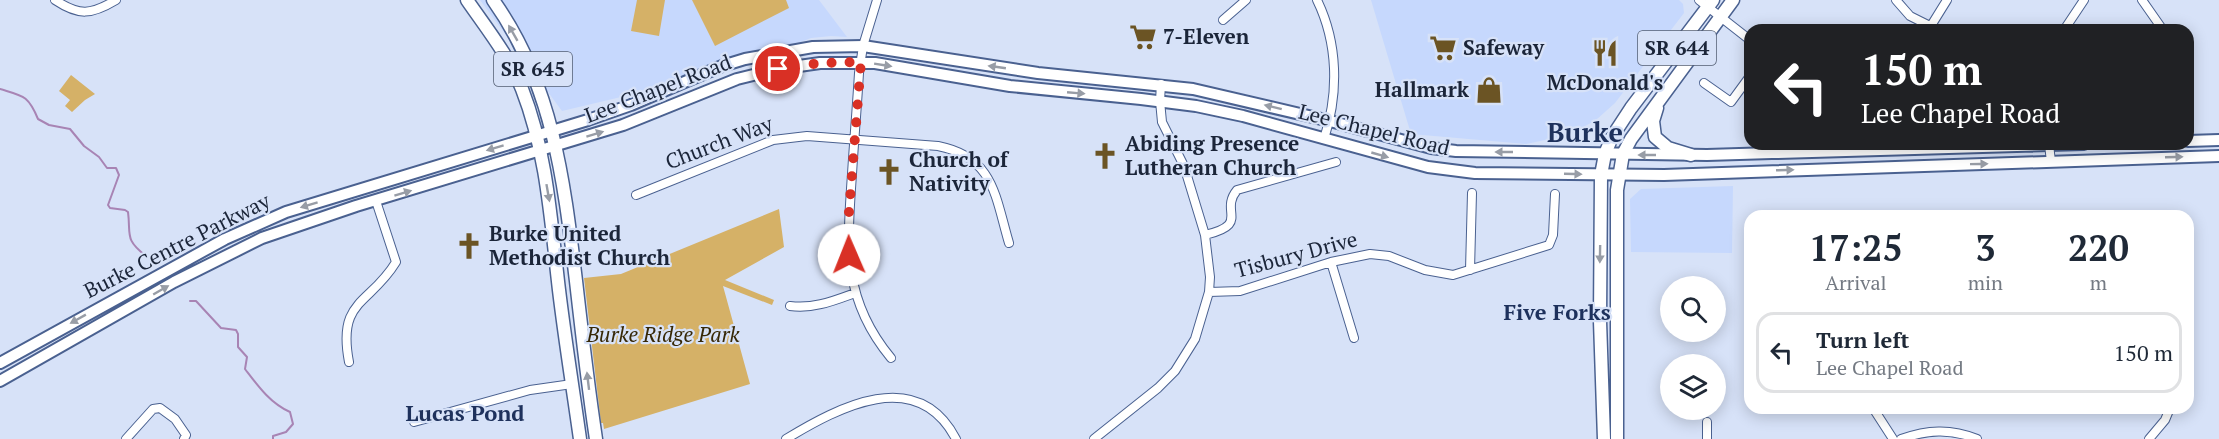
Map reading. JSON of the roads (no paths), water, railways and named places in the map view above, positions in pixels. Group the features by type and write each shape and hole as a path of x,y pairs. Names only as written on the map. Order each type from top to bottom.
{"main road":[{"name":"SR 645","path":"467,0 505,54 522,88 538,135 550,205 558,288 580,439"},
{"name":"SR 645","path":"493,0 530,62 555,146 565,197 596,439"},
{"name":"SR 644","path":"1617,439 1617,190 1623,154 1665,91 1733,0"},
{"name":"SR 644","path":"1604,439 1600,321 1601,175 1605,154 1612,137 1631,108 1707,2"},
{"name":"Lee Chapel Road","path":"551,130 631,105 696,76 745,59 813,47 863,46 1038,73 1161,84 1215,93 1439,149 1483,152 1691,155 1870,150"},
{"name":"Lee Chapel Road","path":"539,151 623,125 718,86 756,74 820,63 861,62 1010,86 1160,101 1243,116 1403,161 1442,169 1476,172 1618,176 2219,156"},
{"path":"1665,91 1654,115 1653,132 1662,145 1691,155"},
{"name":"Burke Centre Parkway","path":"0,363 193,256 286,212 551,130"},
{"path":"2194,141 2219,140"},
{"name":"Burke Centre Parkway","path":"0,381 174,282 262,238 539,151"}],"street":[{"path":"55,0 69,9 80,12 96,9 116,0"},
{"path":"877,0 863,46 847,237 850,273 855,293 868,325 879,344 891,358"},
{"path":"1222,20 1246,0"},
{"path":"1317,0 1330,34 1334,71 1334,97 1324,139"},
{"path":"1896,0 1910,16 1922,24"},
{"path":"1933,24 1947,0"},
{"path":"2068,24 2084,0"},
{"path":"2142,0 2159,24"},
{"path":"1707,2 1721,17 1744,35"},
{"path":"1704,83 1731,102 1744,84"},
{"path":"1094,439 1158,388 1175,371 1195,339 1209,292 1210,277 1205,235 1184,166 1162,122 1161,84"},
{"name":"Church Way","path":"636,195 773,140 807,136 938,146 955,149 968,155 979,164 991,182 1009,243"},
{"path":"2050,150 2051,162"},
{"path":"1205,235 1228,228 1232,220 1232,196 1237,190 1336,162"},
{"path":"1470,270 1472,194"},
{"name":"Tisbury Drive","path":"1209,292 1240,291 1331,262 1370,254 1389,256 1425,270 1453,275 1549,245 1553,235 1555,194"},
{"path":"349,362 348,321 355,308 396,262 376,201"},
{"path":"1331,262 1353,338"},
{"path":"790,306 820,305 855,293"},
{"path":"414,422 530,390 572,384"},
{"path":"786,439 847,407 885,397 909,398 930,407 948,423 956,439"},
{"path":"126,439 153,409 160,408 175,419 186,435 184,439"},
{"path":"1877,414 1893,439"},
{"path":"2150,439 2167,414"},
{"path":"1707,422 1707,439"},
{"path":"1901,439 1933,431 1957,432 1977,439"}],"waterway":[{"path":"0,89 14,93 28,101 38,119 49,125 70,129 107,168 116,168 119,175 108,205 110,208 128,212 131,241 146,256"},
{"path":"190,301 196,301 221,328 236,330 238,347 247,357 245,369 270,399 290,412 293,424 286,432 273,436 273,439"}],"place":[{"name":"7-Eleven","path":"1143,37"},
{"name":"Safeway","path":"1443,48"},
{"name":"McDonald's","path":"1605,53"},
{"name":"Hallmark","path":"1489,90"},
{"name":"Abiding Presence Lutheran Church","path":"1105,156"},
{"name":"Church of Nativity","path":"889,172"},
{"name":"Burke United Methodist Church","path":"469,246"}],"district":[{"name":"Burke","path":"1585,133"},
{"name":"Five Forks","path":"1557,312"},
{"name":"Lucas Pond","path":"465,413"}],"park label":[{"name":"Burke Ridge Park","path":"663,335"}]}
